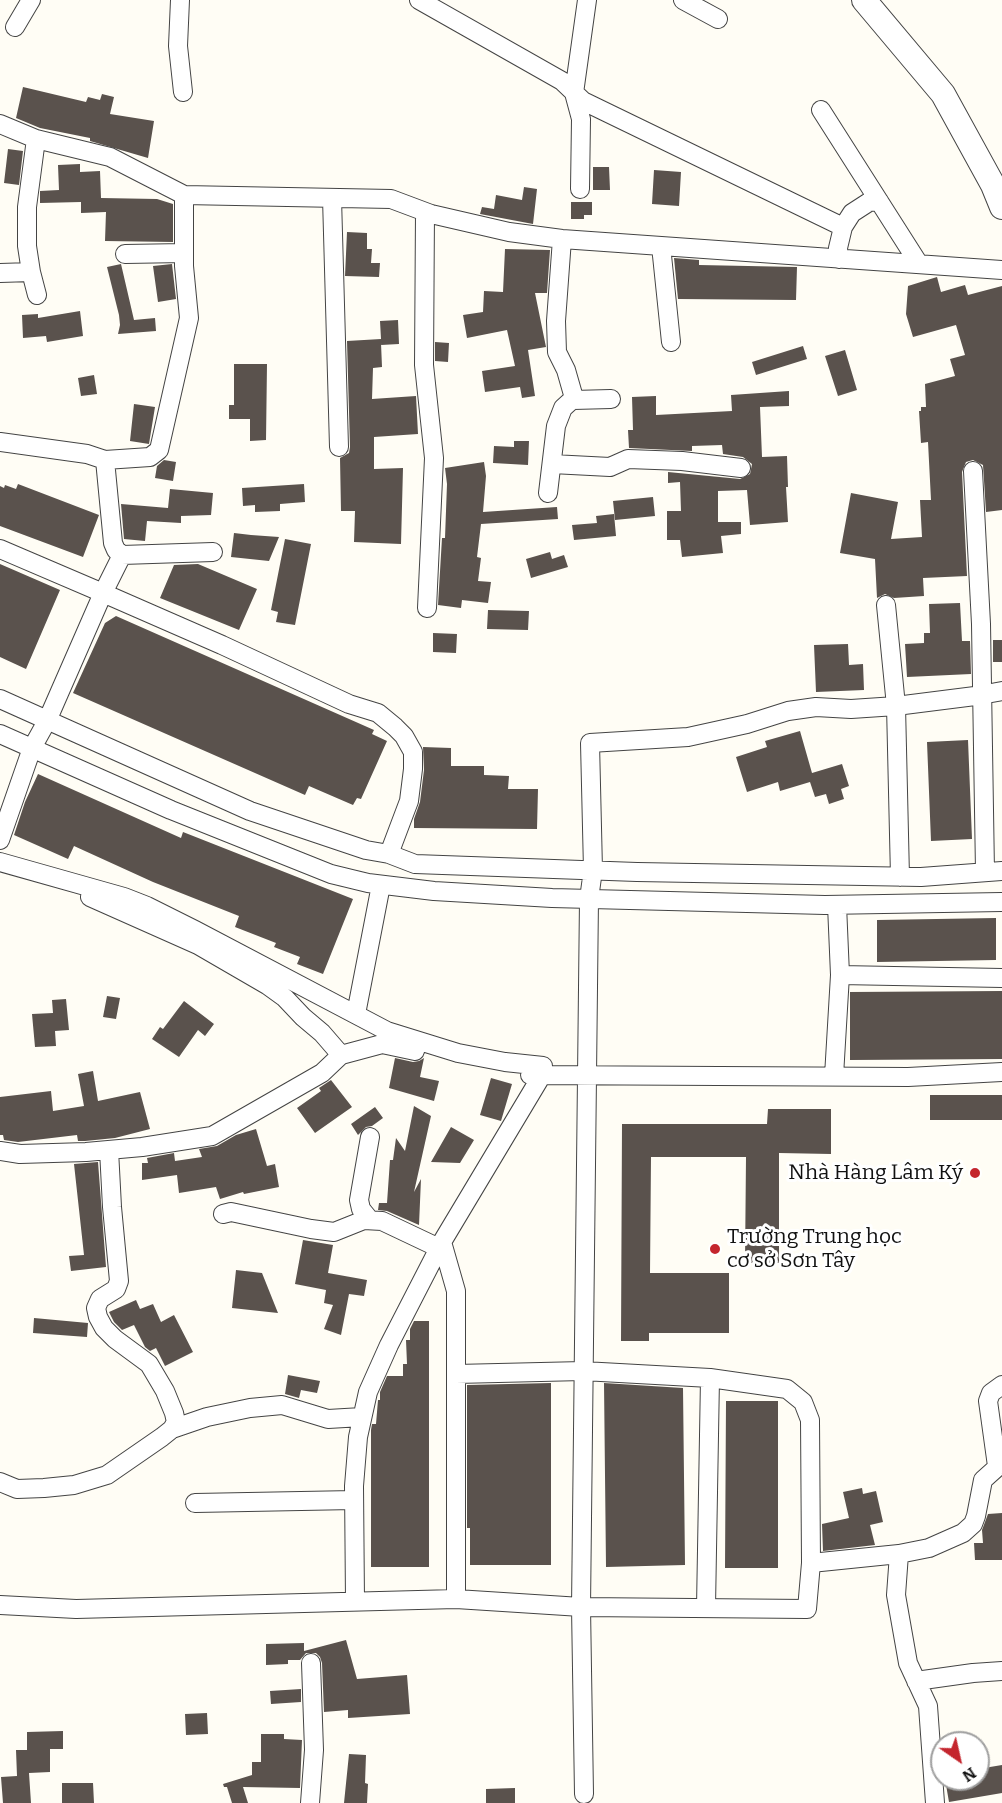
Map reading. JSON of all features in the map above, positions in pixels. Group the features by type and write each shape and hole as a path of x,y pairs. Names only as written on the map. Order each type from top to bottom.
{"street":[{"path":"15,27 31,0"},
{"path":"180,0 178,46 183,92"},
{"path":"420,0 562,81 583,101 843,227"},
{"path":"580,189 581,119 574,93 587,0"},
{"path":"683,0 718,19"},
{"path":"864,0 943,94 993,185 1002,207"},
{"path":"821,110 919,264"},
{"path":"0,124 36,139 110,157 184,195 391,199 425,212 509,232 661,246 1002,270"},
{"path":"36,139 27,207 27,246 37,295"},
{"path":"0,442 87,454 105,460 150,457 159,450 189,318 184,253 184,195"},
{"path":"332,198 339,447"},
{"path":"839,259 837,248 843,227 852,213 868,202 879,201"},
{"path":"425,212 424,365 434,458 427,608"},
{"path":"562,238 556,321 557,352 572,388 573,400"},
{"path":"661,246 671,342"},
{"path":"125,254 184,253"},
{"path":"0,273 31,272"},
{"path":"548,493 556,426 563,408 573,400 611,399"},
{"path":"552,464 610,467 628,459 682,461 741,468"},
{"path":"105,460 113,543 116,550 122,555 213,552"},
{"path":"0,699 250,811 415,864 900,877 994,871 985,805 981,624 973,471"},
{"path":"0,549 222,645 349,704 378,713 404,736 413,752 409,801 389,854"},
{"path":"0,840 32,748 47,721 122,555"},
{"path":"886,605 896,706 900,877"},
{"path":"584,1794 581,1607 589,899 593,870 590,743 688,737 816,706 851,710 1002,691"},
{"path":"0,734 171,810 331,874 381,885 434,891 589,899 837,905 1002,902"},
{"path":"0,861 124,897 147,906 387,1031 458,1053 543,1066 542,1075 440,1245 389,1345 368,1392 358,1437 354,1500 355,1601"},
{"path":"0,869 34,877 97,900 198,945 285,998 322,1033 341,1055"},
{"path":"356,1014 381,885"},
{"path":"834,1076 840,975 837,905"},
{"path":"840,975 1002,978"},
{"path":"0,1151 20,1154 109,1150 212,1136 322,1073 341,1055 382,1044 526,1075 908,1077 1002,1072"},
{"path":"370,1137 359,1200 361,1209 370,1220"},
{"path":"109,1150 119,1281 116,1289 100,1299 96,1308 98,1317 114,1339 149,1364 157,1375 174,1413 176,1422 172,1429"},
{"path":"223,1214 231,1212 334,1232 364,1220 382,1221 440,1245 453,1276 456,1291 456,1599"},
{"path":"0,1605 76,1609 456,1599 581,1607 807,1609 811,1563 810,1420 803,1402 787,1389 710,1378 583,1371 456,1374"},
{"path":"706,1608 710,1378"},
{"path":"811,1563 898,1554 929,1548 963,1533 973,1524 983,1480 1000,1465 988,1401 992,1393 1002,1385"},
{"path":"0,1482 17,1489 74,1485 107,1475 172,1429 207,1417 250,1408 282,1405 328,1419 362,1417"},
{"path":"195,1503 354,1500"},
{"path":"898,1554 896,1595 908,1662 928,1706 935,1803"},
{"path":"310,1663 314,1750 310,1803"},
{"path":"916,1681 973,1672 1002,1671"}],"building":[{"path":"23,87 86,102 88,97 100,100 102,94 114,97 110,114 154,121 148,158 90,141 90,138 40,128 16,118"},
{"path":"8,149 23,151 19,185 4,183"},
{"path":"80,164 80,172 100,171 101,198 157,199 173,204 173,242 105,241 106,212 81,213 81,202 40,203 40,191 59,190 58,165"},
{"path":"593,167 609,167 610,190 593,190"},
{"path":"654,170 681,172 679,206 652,204"},
{"path":"524,187 537,189 533,224 480,214 482,207 494,209 496,195 522,200"},
{"path":"571,202 592,202 592,215 584,215 584,219 571,219"},
{"path":"347,232 367,233 367,249 372,249 371,263 380,263 379,277 345,276"},
{"path":"505,249 550,250 547,293 535,293 546,347 528,350 535,396 522,398 520,387 485,392 482,371 515,366 507,330 467,338 463,315 483,312 484,291 503,292"},
{"path":"674,258 699,260 699,265 797,267 796,300 678,299"},
{"path":"121,264 134,320 155,318 156,331 118,334 119,315 107,267"},
{"path":"172,264 176,299 158,302 153,266"},
{"path":"937,277 941,292 965,285 968,295 1002,286 1002,510 986,512 983,465 973,460 966,462 962,472 967,576 923,578 924,596 894,598 885,594 877,598 875,559 840,553 851,493 898,502 891,539 922,537 920,500 931,500 928,442 921,443 919,411 921,407 926,407 925,384 955,376 950,359 965,355 956,325 913,337 906,314 908,286"},
{"path":"80,311 83,336 47,342 46,336 23,338 22,315 38,314 38,318"},
{"path":"398,320 399,344 381,345 382,367 373,368 372,399 416,396 418,434 374,437 374,469 403,468 401,544 354,542 355,511 341,511 340,458 349,453 350,447 347,341 381,339 380,321"},
{"path":"435,342 449,343 448,362 435,361"},
{"path":"803,346 807,359 756,375 752,362"},
{"path":"845,350 857,390 838,396 825,356"},
{"path":"234,364 267,364 266,440 250,441 250,419 229,419 229,405 234,405"},
{"path":"94,375 97,394 81,396 78,378"},
{"path":"789,391 789,406 760,407 762,457 787,456 788,522 750,525 747,490 718,491 718,522 741,522 741,534 721,536 723,553 682,557 680,540 667,540 667,511 681,511 680,482 668,483 668,472 740,479 750,474 752,464 743,457 723,454 722,445 692,446 692,451 629,448 628,430 633,430 632,397 656,396 656,415 732,411 731,395"},
{"path":"134,404 155,407 149,444 130,441"},
{"path":"514,441 529,441 528,465 493,463 494,446 514,447"},
{"path":"164,460 176,462 173,481 155,478 157,466"},
{"path":"484,462 486,476 483,512 557,507 558,519 481,524 477,557 481,558 478,581 491,582 488,603 462,600 461,608 438,605 442,538 445,538 447,484 445,468"},
{"path":"18,484 99,515 83,557 0,526 0,486 4,488 5,485 16,489"},
{"path":"304,484 305,502 280,504 280,511 255,512 255,505 243,506 242,488"},
{"path":"170,489 213,493 211,515 181,516 181,523 147,521 145,541 124,539 121,504 168,508"},
{"path":"653,497 655,516 615,520 613,501"},
{"path":"614,514 616,536 574,540 572,525 597,523 596,516"},
{"path":"234,533 279,537 269,561 231,557"},
{"path":"285,539 311,544 295,625 276,622 278,612 271,610"},
{"path":"550,552 552,559 564,555 568,567 531,578 526,559"},
{"path":"0,564 60,590 26,669 0,657"},
{"path":"198,564 257,589 239,630 160,598 174,565"},
{"path":"960,603 962,641 970,641 971,674 907,677 905,644 924,643 924,633 930,633 929,604"},
{"path":"488,610 529,611 528,630 487,629"},
{"path":"116,616 374,730 372,734 387,741 361,799 357,798 353,805 309,786 305,795 73,693 105,623"},
{"path":"433,633 457,634 456,653 433,652"},
{"path":"993,640 1002,640 1002,662 993,662"},
{"path":"848,644 849,665 863,664 864,690 816,692 814,645"},
{"path":"800,731 812,773 842,764 849,786 841,789 844,799 829,804 826,794 815,797 810,782 780,791 778,782 747,792 736,757 767,747 765,741"},
{"path":"968,740 972,839 931,841 927,742"},
{"path":"423,747 451,748 451,766 484,766 484,775 509,776 508,789 538,789 537,829 414,828 424,770"},
{"path":"38,774 181,838 183,832 353,899 323,974 297,964 300,957 274,947 276,943 235,927 239,916 153,882 74,846 68,859 14,835 25,802"},
{"path":"996,918 996,960 877,962 877,920"},
{"path":"1002,991 1002,1059 850,1060 850,992"},
{"path":"107,996 120,998 116,1019 103,1017"},
{"path":"66,999 69,1030 55,1031 56,1046 35,1047 32,1014 53,1013 52,1000"},
{"path":"184,1001 214,1024 205,1036 198,1030 179,1057 152,1039 160,1027 163,1029"},
{"path":"395,1058 413,1062 424,1058 420,1077 439,1081 434,1101 389,1088"},
{"path":"93,1071 98,1101 140,1092 150,1129 115,1138 85,1141 78,1141 77,1135 18,1142 4,1140 3,1135 0,1135 0,1097 51,1091 53,1111 84,1106 78,1074"},
{"path":"491,1078 512,1084 501,1121 480,1115"},
{"path":"331,1080 352,1107 315,1133 297,1108 321,1091 319,1088"},
{"path":"930,1095 1002,1095 1002,1120 930,1120"},
{"path":"414,1106 431,1116 414,1192 421,1179 419,1225 387,1211 378,1210 379,1203 387,1203 390,1160 393,1160 396,1138 405,1151"},
{"path":"375,1107 383,1118 372,1126 366,1127 358,1135 351,1124"},
{"path":"768,1109 831,1109 831,1154 779,1153 779,1263 745,1263 746,1157 651,1157 650,1273 729,1273 729,1333 649,1333 649,1341 621,1341 622,1124 767,1124"},
{"path":"451,1127 474,1140 460,1163 431,1162"},
{"path":"256,1129 267,1166 275,1164 279,1187 244,1194 243,1192 220,1199 216,1187 179,1193 177,1175 142,1180 142,1163 148,1163 147,1158 174,1153 175,1161 202,1157 199,1149 217,1146 236,1135"},
{"path":"98,1162 106,1267 71,1271 69,1256 84,1255 74,1164"},
{"path":"303,1240 333,1245 328,1273 367,1280 364,1296 349,1294 341,1335 324,1329 333,1305 324,1303 326,1290 295,1284"},
{"path":"236,1270 262,1273 278,1313 232,1308"},
{"path":"136,1300 140,1309 153,1304 161,1322 174,1315 193,1352 165,1366 156,1348 150,1351 145,1347 134,1325 122,1330 114,1322 109,1312"},
{"path":"34,1318 88,1323 87,1337 33,1333"},
{"path":"414,1321 429,1321 429,1567 371,1567 372,1424 376,1424 378,1400 380,1400 380,1392 387,1376 403,1376 403,1364 407,1364 406,1340 410,1340 410,1329"},
{"path":"288,1375 320,1381 317,1393 301,1390 299,1398 285,1394"},
{"path":"551,1383 551,1565 470,1565 470,1528 467,1528 467,1385"},
{"path":"604,1383 683,1388 685,1565 606,1567"},
{"path":"726,1401 778,1401 778,1568 725,1568"},
{"path":"862,1488 863,1494 876,1491 883,1522 870,1525 875,1545 823,1551 822,1524 849,1518 843,1492"},
{"path":"1002,1513 1002,1560 975,1560 974,1543 983,1543 982,1530 988,1514"},
{"path":"346,1640 357,1679 407,1675 410,1714 348,1718 348,1710 324,1712 322,1663 316,1653 306,1653 300,1660 288,1660 288,1664 266,1665 266,1644 304,1643 304,1651"},
{"path":"301,1689 301,1702 271,1704 270,1691"},
{"path":"207,1713 208,1734 186,1735 185,1714"},
{"path":"63,1731 63,1749 50,1749 50,1772 29,1773 31,1803 3,1803 1,1777 17,1776 16,1750 27,1750 27,1732"},
{"path":"261,1734 284,1734 284,1739 302,1740 300,1788 243,1787 248,1803 232,1803 227,1787 223,1784 252,1775 252,1762 261,1762"},
{"path":"349,1754 366,1755 367,1803 344,1803"},
{"path":"1002,1765 1002,1793 949,1802 947,1791 990,1791 990,1767"},
{"path":"62,1783 93,1783 94,1803 62,1803"},
{"path":"515,1788 515,1803 486,1803 486,1789"}],"place":[{"name":"Nhà Hàng Lâm Ký","path":"975,1173"},
{"name":"Trường Trung học cơ sở Sơn Tây","path":"715,1249"}]}
